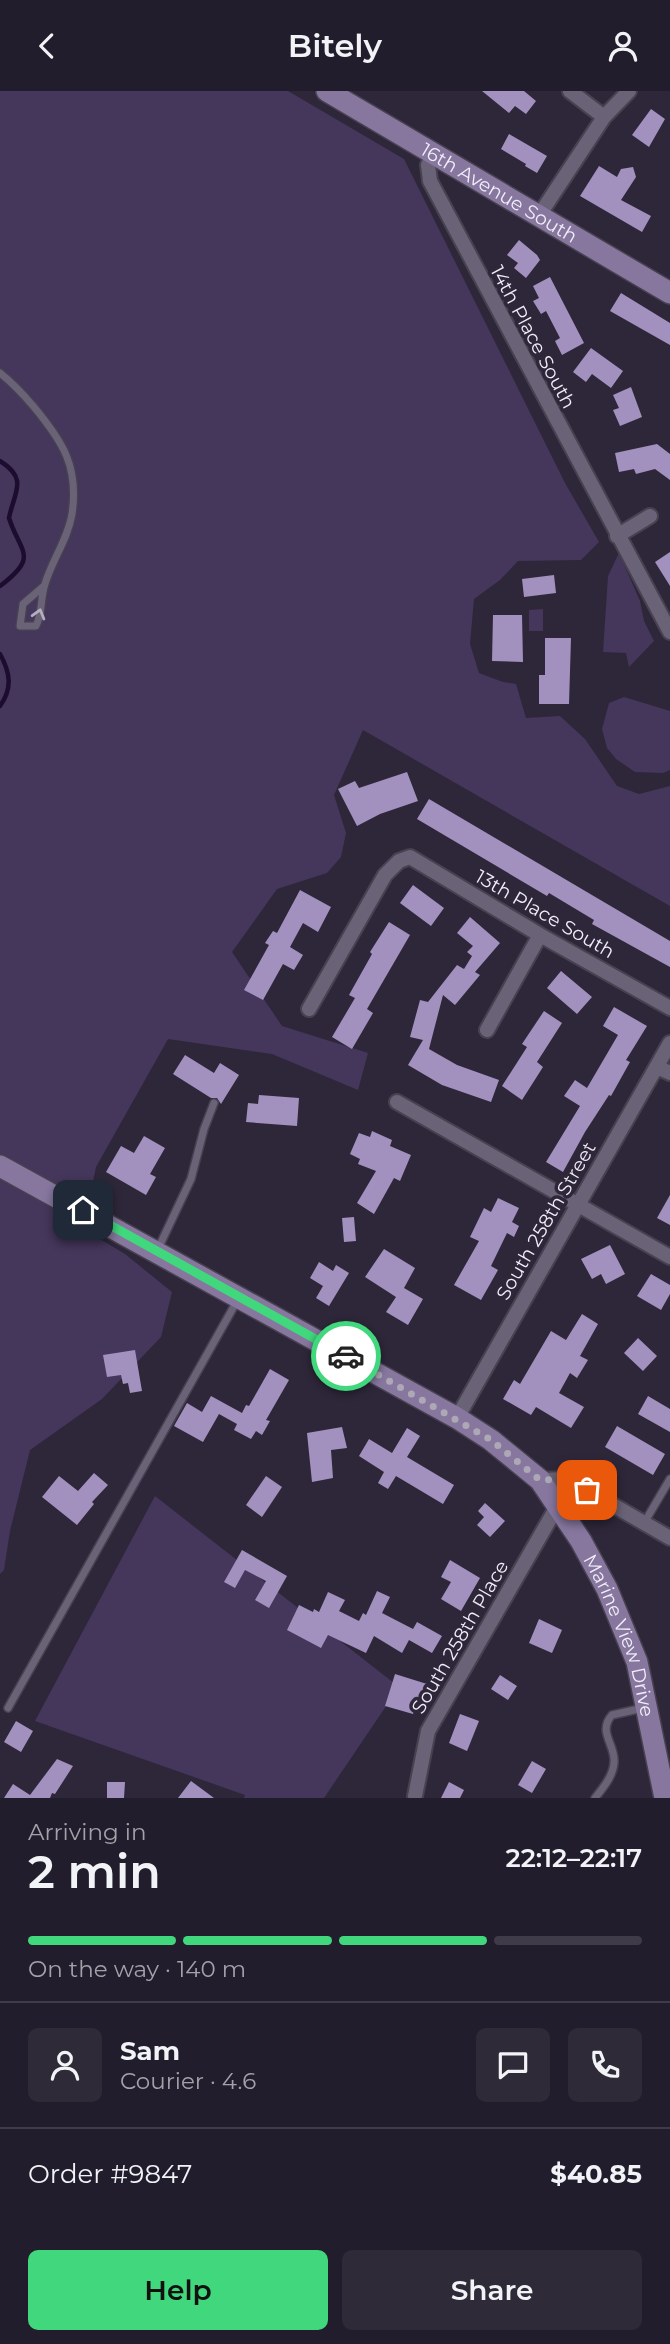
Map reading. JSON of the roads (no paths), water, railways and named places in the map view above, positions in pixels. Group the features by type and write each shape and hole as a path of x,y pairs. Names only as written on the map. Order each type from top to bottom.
{"main road":[{"name":"16th Avenue South","path":"327,91 670,293"},
{"name":"Marine View Drive","path":"0,1166 457,1418 491,1440 540,1480 558,1505 607,1589 637,1662 665,1798"}],"street":[{"path":"570,91 604,117"},
{"path":"538,217 604,117 629,91"},
{"name":"14th Place South","path":"434,153 428,165 430,181 670,632"},
{"path":"617,536 650,516"},
{"name":"13th Place South","path":"309,1009 385,875 401,859 415,859 540,935 670,1007"},
{"path":"487,1030 540,935"},
{"name":"South 258th Street","path":"457,1418 578,1203 663,1070 670,1043"},
{"path":"397,1102 670,1257"},
{"path":"540,1480 568,1479 670,1538"},
{"name":"South 258th Place","path":"415,1796 428,1731 558,1505"}],"lane":[{"path":"0,373 16,386 55,432 66,451 71,469 72,514 44,586 42,614 36,626 20,626 23,604 44,586"},
{"path":"156,1252 191,1179 214,1103"},
{"path":"8,1708 239,1297"},
{"path":"644,1523 670,1479"},
{"path":"595,1798 615,1762 605,1731 608,1719 611,1715 648,1707"}],"waterway":[{"path":"0,461 17,480 9,518 24,554 20,568 0,586"},
{"path":"0,654 9,680 7,693 0,706"}]}
